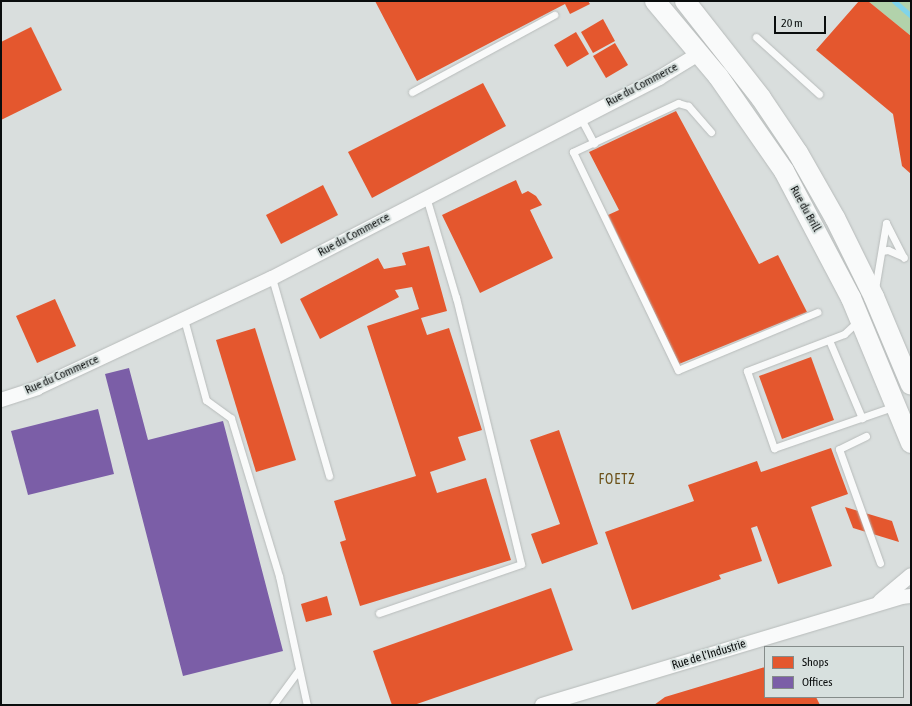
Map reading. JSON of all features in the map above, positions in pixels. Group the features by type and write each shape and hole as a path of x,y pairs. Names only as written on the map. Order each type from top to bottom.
{"main road":[{"name":"Rue du Brill","path":"655,1 700,53 784,171 860,320 911,443"},
{"name":"Rue du Brill","path":"685,1 761,98 798,153 835,218 874,297 911,385"}],"street":[{"name":"Rue du Commerce","path":"1,400 38,388 272,278 580,117 659,78 700,53"},
{"name":"Rue de l'Industrie","path":"875,605 911,575"},
{"name":"Rue de l'Industrie","path":"542,705 875,605 911,596"}],"lane":[{"path":"412,92 554,15"},
{"path":"756,37 819,94"},
{"path":"711,132 688,106 678,103 573,152 678,370 817,312"},
{"path":"580,117 594,143"},
{"path":"379,613 521,564 456,298 426,197"},
{"path":"874,297 886,223 904,258 888,250 882,250"},
{"path":"272,278 329,476"},
{"path":"184,319 206,400 231,418 279,576 298,671 307,705"},
{"path":"860,320 844,334 746,371 774,448 896,406"},
{"path":"829,340 862,418"},
{"path":"866,436 838,449 880,563"},
{"path":"273,705 298,671"}],"green space":[{"path":"868,1 911,1 911,36"}],"building: Shops":[{"path":"375,1 588,1 590,4 570,14 565,4 417,81"},
{"path":"859,1 868,1 911,36 911,174 902,166 893,114 816,50"},
{"path":"603,19 615,41 593,53 581,32"},
{"path":"31,27 62,90 1,120 1,42"},
{"path":"576,32 589,54 567,67 554,45"},
{"path":"615,43 628,65 606,78 593,56"},
{"path":"483,83 506,126 372,198 348,152"},
{"path":"676,111 759,264 778,255 807,312 679,364 608,215 619,210 589,152"},
{"path":"516,180 522,194 528,191 536,196 542,205 530,210 553,258 480,293 442,215"},
{"path":"323,185 338,215 281,244 266,215"},
{"path":"429,246 447,311 421,318 427,335 449,328 482,430 458,437 466,460 430,472 437,493 486,478 511,560 360,606 340,542 346,540 334,501 416,476 367,326 419,309 412,287 395,290 399,297 320,339 300,299 378,258 384,269 406,265 402,253"},
{"path":"55,299 76,346 37,363 16,316"},
{"path":"255,328 296,460 256,472 216,340"},
{"path":"811,357 834,420 782,439 759,376"},
{"path":"559,430 598,544 542,564 531,534 560,524 530,440"},
{"path":"831,448 848,494 811,507 832,566 778,584 757,526 751,528 762,561 719,575 721,579 632,610 605,532 694,501 688,485 757,461 761,472"},
{"path":"845,507 892,521 899,542 853,528"},
{"path":"551,588 573,650 414,705 392,705 373,651"},
{"path":"327,596 332,615 306,622 301,604"},
{"path":"764,667 764,698 816,698 820,705 654,705 665,697"}],"building: Offices":[{"path":"129,368 148,440 223,421 283,651 183,676 105,374"},
{"path":"98,409 114,474 28,495 11,431"}],"waterway":[{"path":"894,1 911,16"}],"district":[{"name":"FOETZ","path":"617,479"}]}
